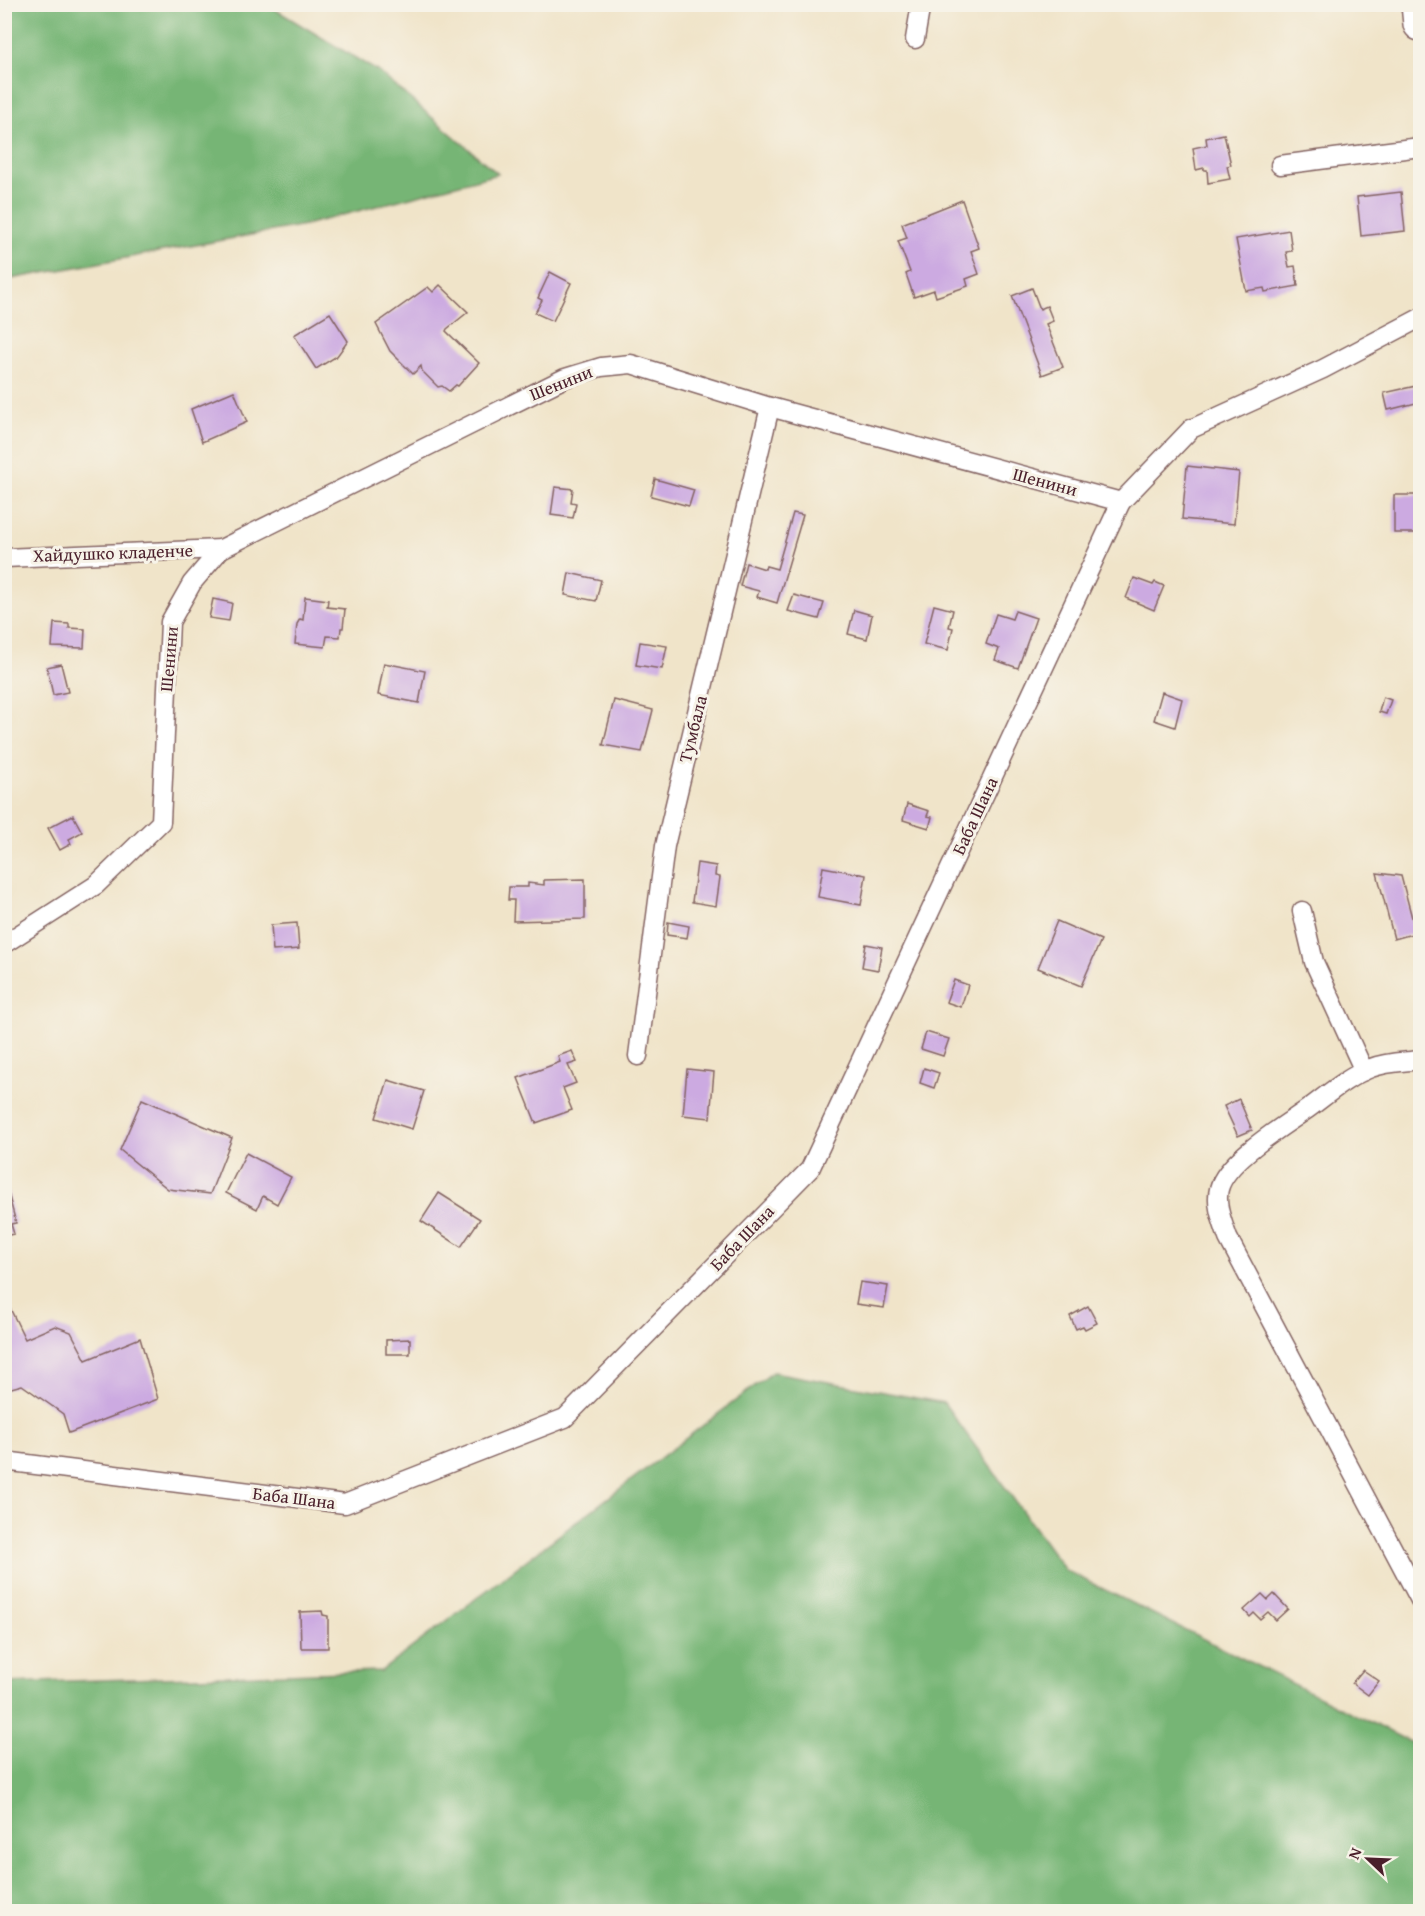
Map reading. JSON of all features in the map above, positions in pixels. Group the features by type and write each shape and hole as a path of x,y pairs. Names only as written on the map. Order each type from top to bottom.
{"street":[{"path":"1418,4 1420,24"}],"lane":[{"path":"915,39 921,4"},
{"path":"1280,165 1420,147"},
{"path":"1121,502 1191,429 1323,369 1420,318"},
{"name":"Шенини","path":"4,944 96,885 161,822 170,622 192,583 221,549 565,378 602,367 631,364 770,407 1121,502"},
{"name":"Тумбала","path":"638,1056 665,846 770,407"},
{"name":"Баба Шана","path":"4,1461 345,1504 565,1418 810,1168 1121,502"},
{"name":"Хайдушко кладенче","path":"4,558 221,549"},
{"path":"1302,911 1314,963 1364,1071"},
{"path":"1420,1060 1384,1065 1364,1071 1337,1088 1249,1152 1225,1176 1219,1189 1218,1203 1228,1238 1420,1600"}],"green space":[{"path":"5,4 268,5 379,72 498,174 305,225 5,280"},
{"path":"773,1372 944,1403 1065,1570 1420,1747 1420,1911 5,1911 5,1683 381,1671"}],"building":[{"path":"1224,134 1231,165 1227,166 1230,179 1208,183 1207,170 1204,168 1196,170 1193,148 1207,145 1206,138"},
{"path":"1401,192 1405,231 1361,236 1357,197"},
{"path":"962,200 979,248 971,251 979,274 966,279 968,286 936,297 934,290 914,297 906,274 910,272 898,241 907,238 902,224"},
{"path":"1289,230 1292,251 1286,252 1289,267 1295,266 1298,286 1265,292 1264,288 1246,291 1236,239"},
{"path":"550,272 571,283 553,321 535,313 542,300 538,298"},
{"path":"440,285 468,312 446,331 479,363 458,386 456,385 449,391 442,386 438,387 422,371 421,366 413,374 390,351 376,324 428,287 433,292"},
{"path":"1032,288 1040,309 1047,306 1053,321 1046,324 1063,367 1042,375 1012,296"},
{"path":"330,313 348,341 337,356 316,369 294,335"},
{"path":"1416,386 1420,402 1388,410 1384,393"},
{"path":"234,391 247,422 202,442 191,409"},
{"path":"1187,466 1239,472 1234,524 1182,519"},
{"path":"655,479 694,490 689,506 651,496"},
{"path":"555,487 573,489 571,502 576,503 573,518 551,515"},
{"path":"1394,495 1420,495 1420,533 1394,533"},
{"path":"793,513 803,515 777,603 757,597 759,591 740,586 746,563 765,569 766,566 777,569"},
{"path":"569,573 601,580 596,601 565,595"},
{"path":"1134,578 1153,585 1155,582 1164,586 1154,610 1126,598"},
{"path":"794,595 824,603 819,619 788,611"},
{"path":"305,597 328,600 327,607 345,609 340,637 327,636 325,647 295,644 297,624 300,619 303,620"},
{"path":"213,599 232,603 229,621 209,618"},
{"path":"934,605 953,610 949,627 953,628 948,650 924,644"},
{"path":"854,610 872,615 867,639 848,634"},
{"path":"1015,611 1036,618 1018,668 995,660 999,649 986,644 996,614 1012,619"},
{"path":"54,623 69,624 69,628 85,629 84,648 52,647"},
{"path":"640,642 667,646 662,669 636,665"},
{"path":"384,663 425,671 419,703 378,695"},
{"path":"61,664 68,692 53,695 47,667"},
{"path":"1162,692 1182,699 1175,727 1154,720"},
{"path":"1383,697 1391,700 1386,714 1379,712"},
{"path":"614,700 653,710 642,752 603,745"},
{"path":"907,804 929,811 927,816 932,817 929,828 903,820"},
{"path":"73,815 82,832 69,839 71,844 60,850 48,828"},
{"path":"697,863 716,866 715,876 720,877 716,906 692,902"},
{"path":"823,867 866,875 861,905 818,897"},
{"path":"1377,873 1401,876 1416,933 1394,939"},
{"path":"585,879 585,919 513,921 514,900 508,900 509,887 528,887 528,883 544,885 544,880"},
{"path":"1057,921 1101,940 1081,986 1038,968"},
{"path":"668,922 689,926 687,938 667,935"},
{"path":"297,923 299,949 273,951 271,925"},
{"path":"866,944 882,947 878,970 862,967"},
{"path":"954,980 968,985 961,1007 946,1002"},
{"path":"926,1032 949,1039 943,1056 921,1049"},
{"path":"572,1051 577,1062 568,1065 576,1083 563,1088 572,1110 536,1123 518,1078 560,1062 558,1056"},
{"path":"924,1068 939,1073 934,1088 920,1083"},
{"path":"687,1069 714,1072 710,1118 683,1115"},
{"path":"388,1080 424,1091 412,1129 376,1118"},
{"path":"142,1099 232,1138 210,1194 168,1189 120,1150"},
{"path":"1239,1099 1252,1130 1238,1136 1224,1106"},
{"path":"246,1153 291,1177 277,1204 263,1196 257,1209 226,1193"},
{"path":"7,1189 16,1223 11,1224 14,1234 4,1236 4,1190"},
{"path":"439,1193 480,1219 461,1247 421,1221"},
{"path":"860,1282 888,1286 884,1308 856,1304"},
{"path":"4,1296 25,1339 55,1326 71,1332 86,1360 140,1338 158,1399 69,1433 63,1414 22,1385 4,1390"},
{"path":"1088,1306 1097,1323 1085,1329 1083,1326 1076,1329 1070,1316"},
{"path":"410,1339 410,1354 386,1354 386,1340"},
{"path":"1262,1594 1268,1600 1274,1594 1288,1609 1276,1620 1268,1612 1260,1619 1254,1613 1250,1617 1244,1610"},
{"path":"322,1611 323,1615 328,1616 328,1648 301,1648 300,1612"},
{"path":"1363,1670 1379,1681 1368,1695 1352,1683"}]}
